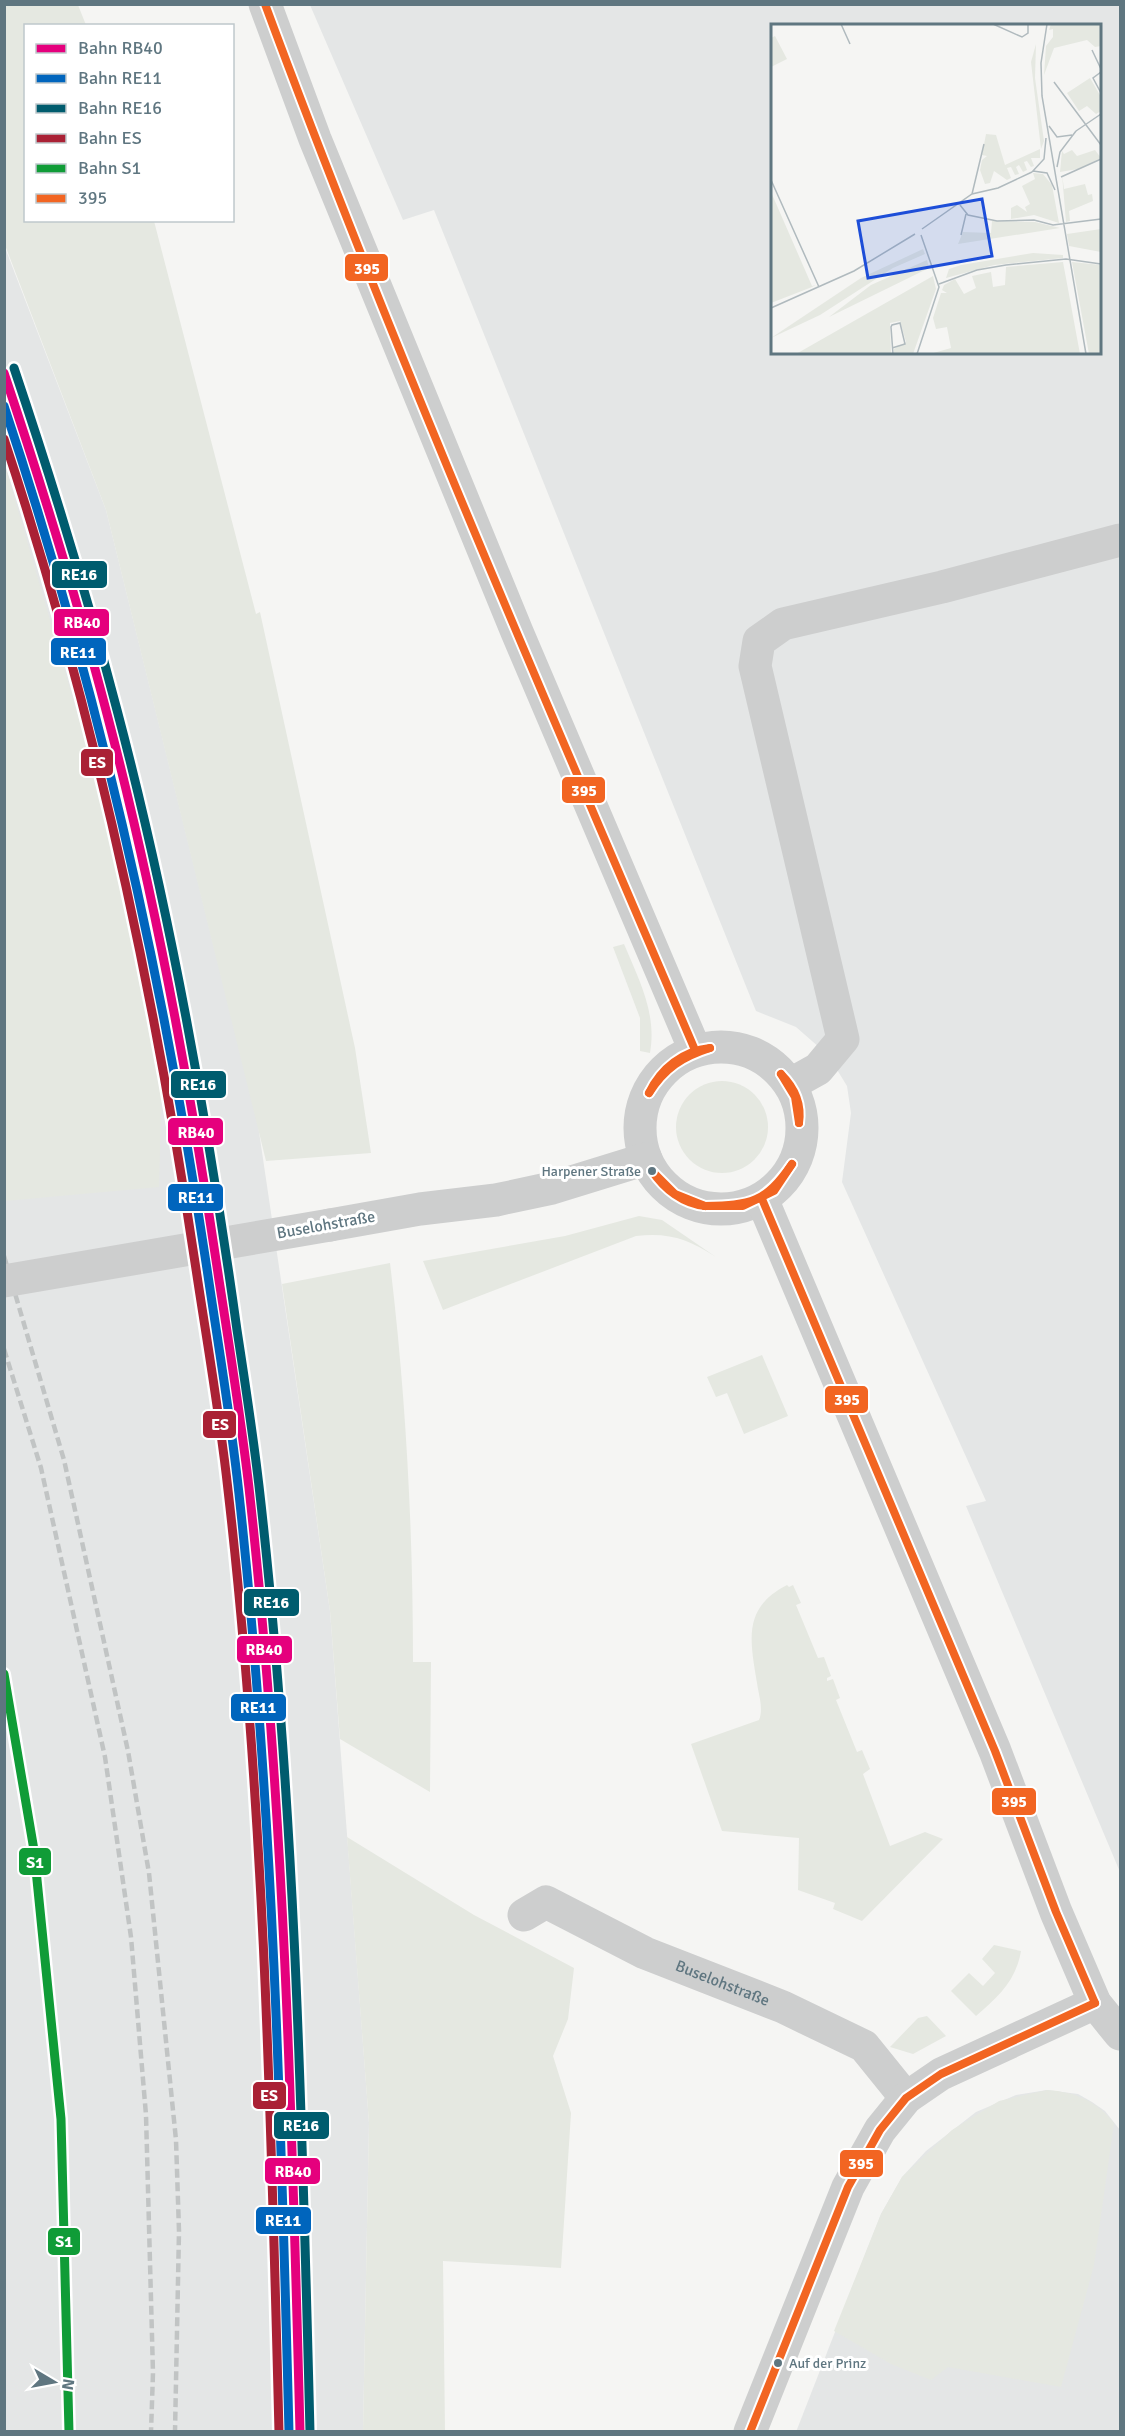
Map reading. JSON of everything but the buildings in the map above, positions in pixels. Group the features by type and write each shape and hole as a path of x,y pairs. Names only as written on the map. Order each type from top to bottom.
{"street":[{"path":"265,4 315,139 517,632 695,1050"},
{"path":"791,1084 818,1070 843,1039 755,666 759,641 783,624 942,587 1120,540"},
{"path":"724,1046 749,1051 772,1064 791,1084 801,1108 803,1134 797,1159 784,1181 762,1198 741,1207 718,1209 696,1205 673,1194 656,1177 645,1159 639,1132 642,1106 654,1082 674,1061 695,1050 724,1046"},
{"name":"Buselohstraße","path":"4,1281 420,1209 496,1200 552,1188 645,1159"},
{"path":"762,1198 994,1751 1056,1912 1095,2003 1120,2034"},
{"name":"Buselohstraße","path":"524,1915 546,1902 645,1953 783,2007 864,2046 906,2098"},
{"path":"750,2432 848,2187 880,2130 906,2098 941,2074 1095,2003"}],"shaded area":[{"path":"5,4 78,5 86,24 24,24 24,222 154,222 256,614 260,612 355,1048 371,1153 266,1161 106,510 5,245"},
{"path":"310,5 1120,5 1120,1872 966,1506 986,1501 842,1182 851,1113 847,1086 828,1055 796,1027 756,1011 434,210 403,220"},
{"path":"4,245 106,510 258,1125 330,1611 369,2123 363,2431 5,2431"},
{"path":"4,462 92,764 162,1074 159,1187 5,1201"},
{"path":"624,944 649,1010 652,1038 650,1053 640,1051 640,1018 613,947"},
{"path":"722,1081 740,1084 755,1094 765,1109 768,1127 765,1145 755,1160 740,1170 722,1173 704,1170 689,1160 679,1145 676,1127 679,1109 689,1094 704,1084"},
{"path":"639,1216 662,1220 716,1257 678,1238 658,1235 636,1236 443,1310 423,1261 565,1236"},
{"path":"390,1263 408,1462 413,1662 431,1662 430,1792 340,1739 330,1611 282,1284"},
{"path":"762,1355 788,1416 744,1434 727,1393 716,1397 707,1377"},
{"path":"787,1585 789,1587 793,1585 801,1603 796,1605 818,1658 824,1657 831,1676 827,1678 827,1681 833,1679 840,1698 836,1700 857,1752 862,1750 870,1769 863,1774 890,1846 925,1832 943,1839 862,1921 833,1909 835,1903 798,1890 799,1838 722,1831 691,1744 759,1720 761,1705 753,1657 752,1629 755,1617 762,1605"},
{"path":"347,1837 474,1915 574,1968 568,2019 553,2056 571,2113 561,2268 443,2261 445,2431 363,2431 369,2123"},
{"path":"994,1945 1021,1951 1019,1962 1005,1988 976,2016 951,1991 969,1973 983,1986 995,1973 982,1959"},
{"path":"927,2016 946,2036 913,2054 890,2047 918,2018"},
{"path":"1047,2090 1078,2094 1105,2111 1120,2130 1120,2431 796,2432 881,2214 902,2177 926,2151 976,2112 1016,2095"},
{"path":"1047,2090 1085,2099 1093,2103 1114,2123 1094,2265 1061,2387 948,2367 931,2380 891,2364 834,2331 881,2214 902,2177 952,2130 999,2101"}],"railway":[{"path":"4,1256 64,1460 128,1751 149,1873 176,2140 179,2231 175,2432"},
{"path":"4,1349 41,1468 105,1757 131,1937 146,2115 153,2373 151,2432"}],"rail line":[{"name":"RE16","path":"14,368 94,624 154,864 201,1096 249,1408 271,1604 289,1840 300,2077 310,2432"},
{"name":"RB40","path":"4,373 84,628 141,854 184,1066 239,1410 249,1488 271,1724 290,2078 300,2432"},
{"name":"RE11","path":"4,406 69,618 124,833 148,941 190,1159 228,1410 251,1611 268,1845 279,2079 289,2432"},
{"name":"ES","path":"4,439 66,643 93,746 141,954 179,1164 221,1435 240,1607 258,1842 269,2078 279,2432"},
{"name":"S1","path":"4,1674 34,1850 61,2119 69,2432"}],"transit line":[{"name":"395","path":"265,4 420,399 528,660 695,1050"},
{"name":"395","path":"649,1093 660,1076 674,1062 691,1053 710,1048"},
{"name":"395","path":"649,1093 675,1064 710,1048"},
{"name":"395","path":"781,1074 796,1096 799,1123"},
{"name":"395","path":"781,1074 795,1097 799,1123"},
{"name":"395","path":"705,1206 743,1206 774,1191 792,1164"},
{"name":"395","path":"705,1206 746,1203 756,1199 773,1187 792,1164"},
{"name":"395","path":"652,1171 675,1194 705,1206"},
{"name":"395","path":"652,1171 662,1184 682,1199 705,1206"},
{"name":"395","path":"762,1199 995,1751 1056,1912 1095,2003"},
{"name":"395","path":"750,2432 848,2187 880,2130 906,2098 941,2074 1095,2003"}],"place":[{"name":"Harpener Straße","path":"652,1171"},
{"name":"Auf der Prinz","path":"778,2363"}]}
